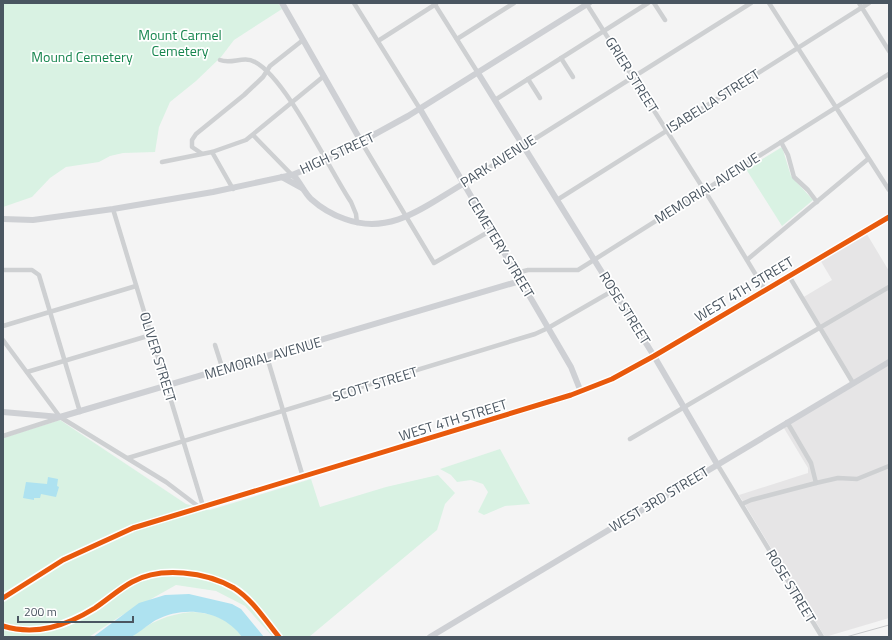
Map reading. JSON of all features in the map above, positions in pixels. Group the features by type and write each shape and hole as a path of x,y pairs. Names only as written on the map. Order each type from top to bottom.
{"main road":[{"name":"WEST 4TH STREET","path":"3,598 52,567 96,544 133,528 201,506 303,477 581,392 628,371 889,217"}],"street":[{"path":"282,3 434,263 490,230"},
{"name":"CEMETERY STREET","path":"354,3 420,109 516,273 576,378 581,392"},
{"path":"457,39 514,3"},
{"name":"GRIER STREET","path":"588,3 632,77 748,259 765,290"},
{"name":"HIGH STREET","path":"3,220 33,220 113,209 233,189 282,177 326,162 420,109 588,3"},
{"path":"495,100 648,3"},
{"path":"654,3 665,18"},
{"name":"PARK AVENUE","path":"253,135 302,185 302,188 312,200 327,211 357,223 379,225 390,223 406,217 463,184 751,3"},
{"path":"769,3 889,190"},
{"name":"ISABELLA STREET","path":"557,200 798,48 860,5 869,3"},
{"path":"378,41 436,4"},
{"name":"ROSE STREET","path":"436,4 614,290 822,637"},
{"path":"860,5 889,51"},
{"path":"202,154 192,148 193,138 249,91 275,62 303,40"},
{"path":"561,58 573,77"},
{"path":"220,60 226,62 247,59 256,62 267,70 291,103 354,207 357,223"},
{"name":"MEMORIAL AVENUE","path":"516,273 528,270 578,270 889,74"},
{"path":"162,162 212,152 237,144 253,135 324,76"},
{"path":"528,79 540,98"},
{"path":"781,142 788,155 794,177 808,190 817,202"},
{"path":"212,152 233,189"},
{"path":"748,259 868,159"},
{"path":"282,177 302,188"},
{"name":"OLIVER STREET","path":"113,209 167,386 201,506"},
{"path":"3,270 35,271 40,279 80,412"},
{"path":"789,276 853,383"},
{"name":"MEMORIAL AVENUE","path":"3,412 60,417 80,412 520,281"},
{"path":"3,326 136,286"},
{"path":"630,439 889,287"},
{"name":"SCOTT STREET","path":"128,458 413,372 548,328 614,290"},
{"path":"27,372 151,335"},
{"path":"3,340 60,417 128,458 201,506"},
{"path":"215,345 223,370"},
{"path":"267,357 303,477"},
{"name":"WEST 3RD STREET","path":"430,637 889,362"},
{"path":"3,436 60,417"},
{"path":"787,422 813,467 816,483"},
{"path":"742,504 751,500 838,478 857,478 889,466"}],"shaded area":[{"path":"865,231 889,271 889,618 825,637 739,495 808,473 808,468 782,425 853,383 802,298 832,280 819,258"}],"green space":[{"path":"3,3 278,3 282,9 234,40 221,57 196,81 170,102 159,127 155,152 123,153 110,156 99,162 66,167 50,178 32,197 3,207"},
{"path":"782,147 791,176 813,200 782,226 746,169"},
{"path":"60,420 186,504 210,510 311,479 320,507 386,487 438,475 455,493 445,504 437,530 309,637 273,637 245,606 216,591 176,585 119,617 89,637 3,637 3,438"},
{"path":"500,449 530,504 505,506 484,515 478,512 488,492 483,484 471,480 457,482 451,475 440,469"},
{"path":"192,612 207,614 226,621 242,637 131,637 152,623 167,617"}],"water":[{"path":"48,477 58,479 57,486 59,487 56,497 41,494 40,498 34,498 34,500 23,498 26,482 47,484"},
{"path":"189,594 232,604 241,609 264,637 242,637 234,628 214,616 191,612 167,615 156,620 130,637 93,637 139,603 165,595"}],"railway":[{"path":"846,637 889,625"}],"cycle path":[{"path":"3,598 63,560 133,528 571,395 612,379 654,356 889,217"},
{"path":"3,626 27,630 50,628 73,620 95,608 127,585 144,577 156,574 183,573 210,578 223,582 234,588 253,604 279,637"}],"park label":[{"name":"Mount Carmel Cemetery","path":"180,44"},
{"name":"Mound Cemetery","path":"82,57"}]}
